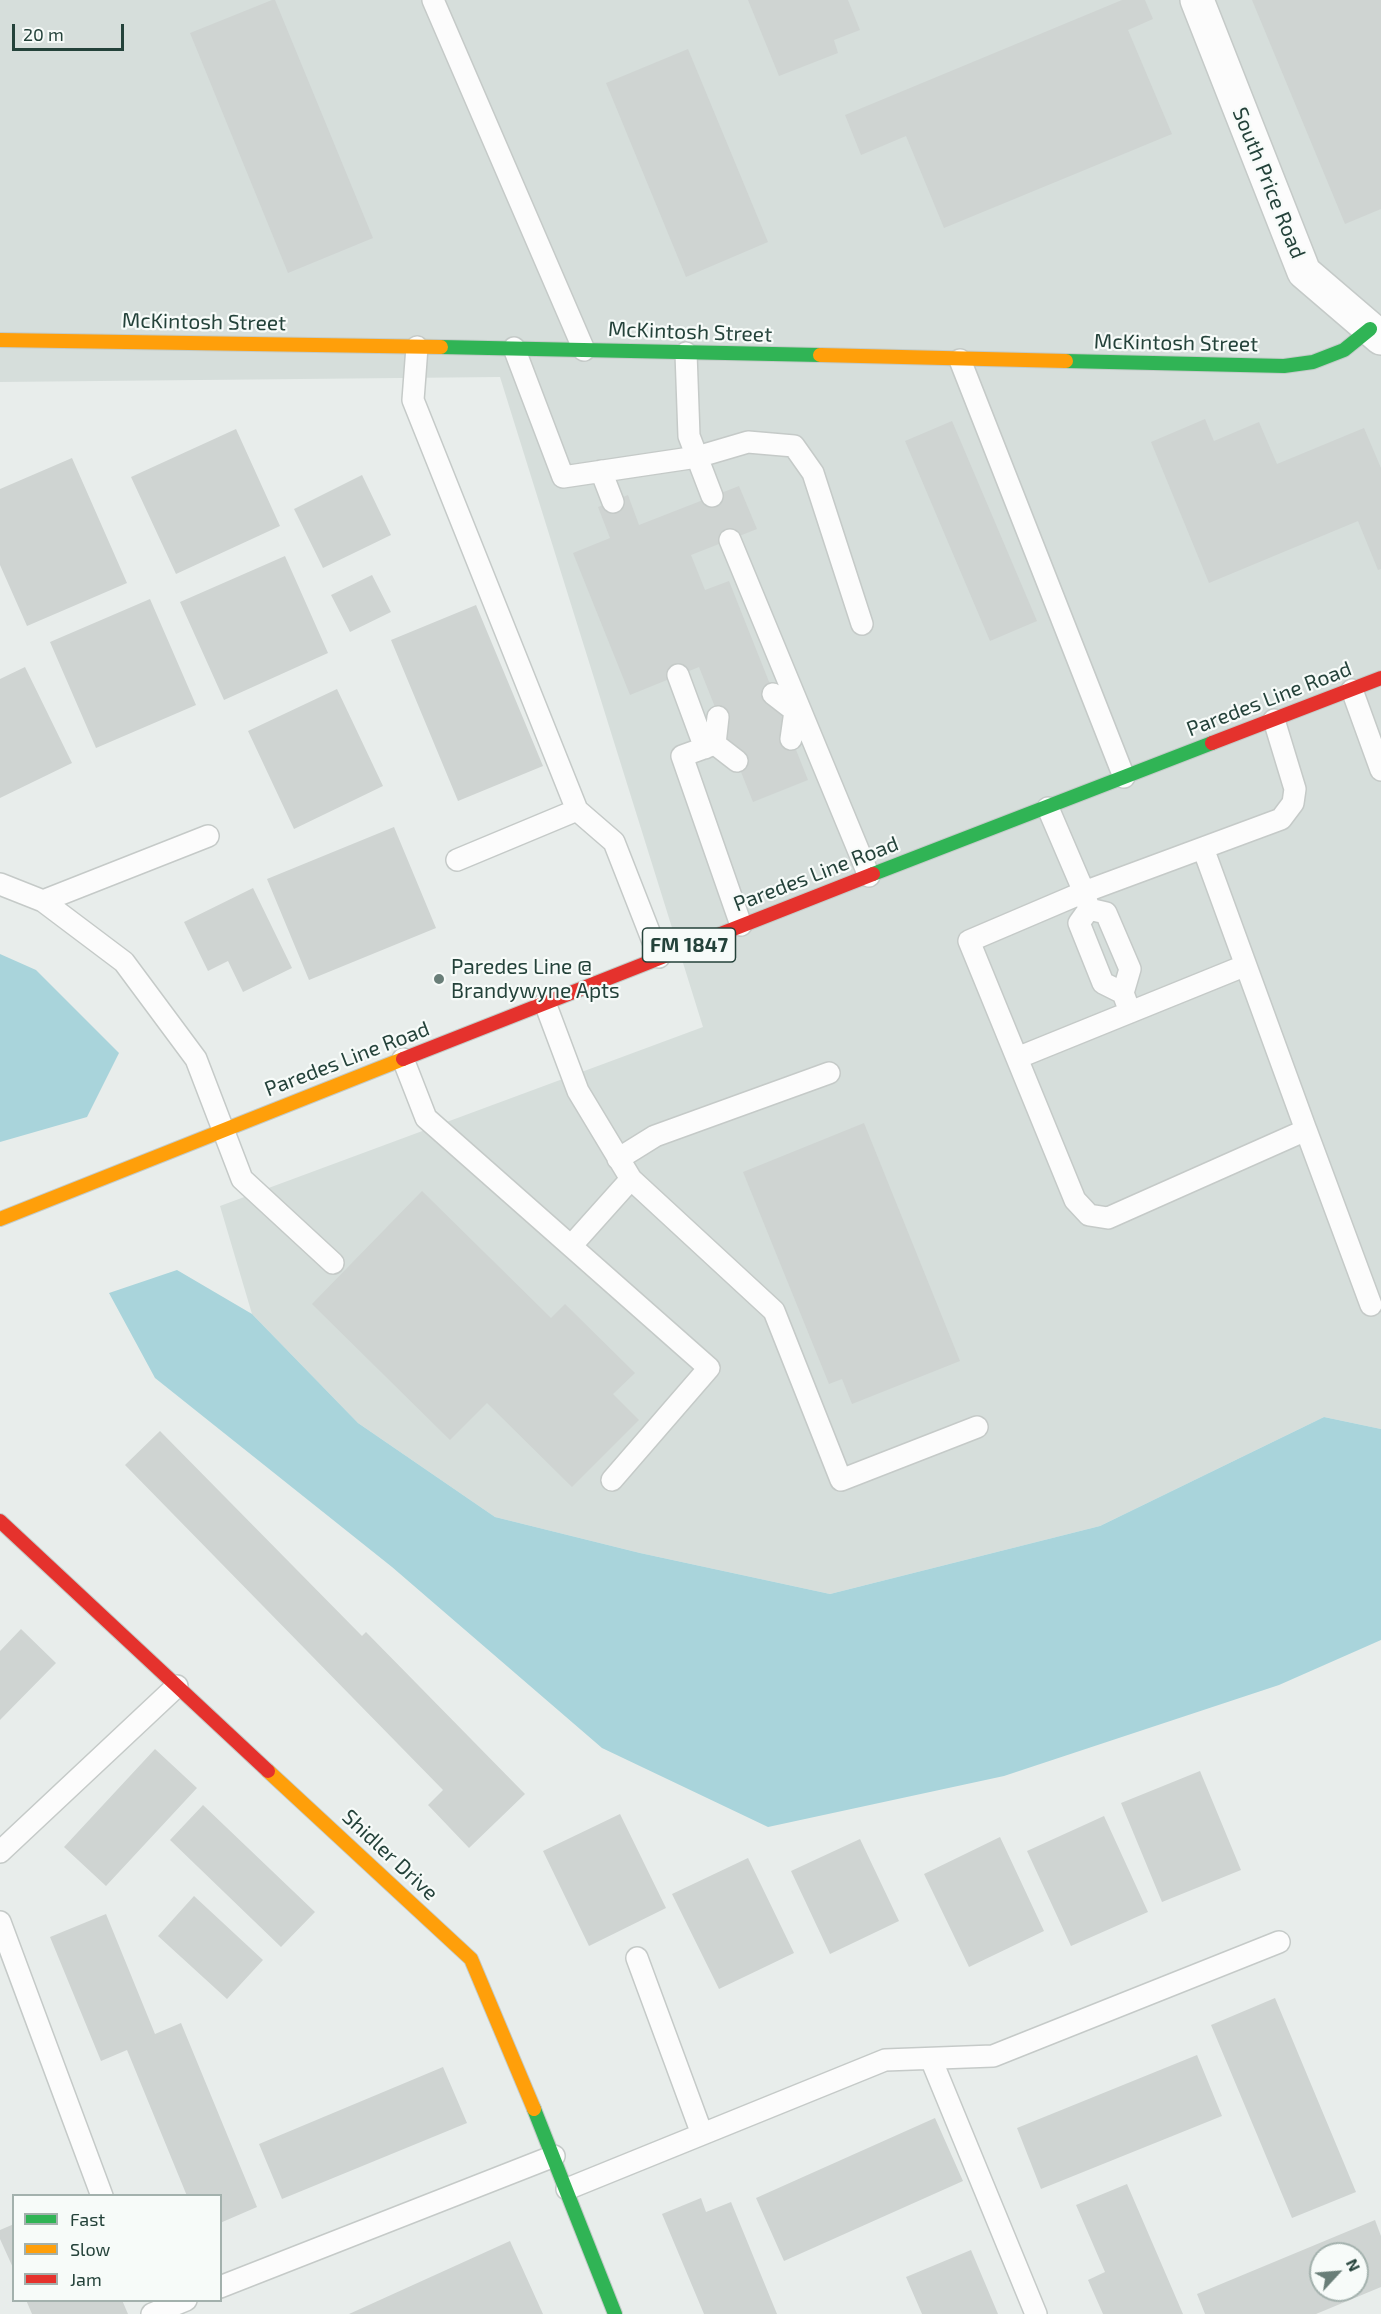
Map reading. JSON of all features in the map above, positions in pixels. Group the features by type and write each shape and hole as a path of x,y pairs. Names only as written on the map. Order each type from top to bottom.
{"street":[{"name":"South Price Road","path":"1197,0 1304,272 1375,334"},
{"name":"McKintosh Street","path":"0,340 514,348 1284,366 1313,362 1344,350 1375,334"},
{"name":"Paredes Line Road","path":"0,1218 659,957 1381,678"},
{"name":"Shidler Drive","path":"0,1521 471,1959 554,2156 615,2314"}],"lane":[{"path":"433,0 584,350"},
{"path":"417,347 412,400 577,810 614,842 659,957"},
{"path":"514,348 563,477 697,457 748,442 794,446 813,473 862,624"},
{"path":"686,353 689,436 712,496"},
{"path":"960,360 1124,777"},
{"path":"601,471 613,502"},
{"path":"730,540 797,710 869,876"},
{"path":"678,675 710,746 736,761"},
{"path":"1352,690 1381,770"},
{"path":"773,694 797,710"},
{"path":"791,739 797,710"},
{"path":"710,746 718,717"},
{"path":"1274,720 1295,789 1293,803 1281,819 1203,848 1086,900 969,941 1075,1200 1089,1215 1108,1218 1306,1130"},
{"path":"710,746 682,756 741,925"},
{"path":"1048,808 1086,900 1106,913 1130,969 1127,1002"},
{"path":"457,860 577,810"},
{"path":"44,901 208,836"},
{"path":"1203,848 1244,966 1371,1305"},
{"path":"0,884 44,901 124,962 195,1059 242,1179 333,1263"},
{"path":"1086,900 1079,923 1103,983 1127,1002"},
{"path":"1017,1058 1127,1002 1244,966"},
{"path":"545,1003 578,1091 631,1179 774,1311 841,1480 977,1427"},
{"path":"403,1059 426,1118 709,1368 612,1480"},
{"path":"618,1159 655,1136 829,1073"},
{"path":"571,1246 631,1179"},
{"path":"0,1852 177,1686"},
{"path":"0,1922 101,2194"},
{"path":"567,2189 885,2060 993,2056 1279,1942"},
{"path":"636,1958 702,2134"},
{"path":"931,2059 1036,2314"},
{"path":"222,2286 554,2156"},
{"path":"152,2314 183,2302"}],"shaded area":[{"path":"0,0 1381,0 1381,1429 1324,1417 1100,1526 830,1594 640,1553 495,1517 358,1423 252,1314 220,1206 703,1027 500,377 0,382"}],"water":[{"path":"0,954 36,970 119,1053 87,1117 0,1142"},
{"path":"177,1270 252,1314 358,1423 495,1517 640,1553 830,1594 1100,1526 1324,1417 1381,1429 1381,1640 1279,1685 1004,1776 768,1827 602,1748 392,1567 155,1378 109,1293"}],"building":[{"path":"275,0 373,238 288,273 190,33"},
{"path":"748,0 848,0 860,30 834,40 838,53 779,76"},
{"path":"1122,0 1145,0 1153,19 1128,30 1172,134 944,228 906,136 861,155 845,115"},
{"path":"1252,0 1381,0 1381,209 1345,224"},
{"path":"688,49 768,242 686,277 606,83"},
{"path":"1205,419 1214,441 1259,422 1277,464 1364,428 1381,468 1381,569 1378,570 1358,521 1209,583 1151,442"},
{"path":"952,421 1037,621 990,641 905,441"},
{"path":"236,429 280,526 176,574 131,477"},
{"path":"72,458 127,583 27,626 0,565 0,489"},
{"path":"362,475 391,535 323,568 294,509"},
{"path":"739,486 757,529 691,555 705,590 729,581 808,780 753,802 699,667 630,695 573,553 610,538 598,507 628,495 639,525"},
{"path":"285,556 328,653 224,700 180,602"},
{"path":"372,575 391,612 350,632 331,595"},
{"path":"150,599 196,705 96,748 50,642"},
{"path":"476,605 543,766 458,801 391,640"},
{"path":"25,667 72,763 0,798 0,679"},
{"path":"337,689 383,786 294,829 248,731"},
{"path":"394,827 436,928 309,980 267,879"},
{"path":"253,888 292,968 243,992 228,961 208,971 184,922"},
{"path":"864,1123 960,1361 852,1404 842,1379 829,1384 743,1172"},
{"path":"422,1191 551,1318 565,1304 635,1373 613,1394 639,1420 572,1487 487,1403 450,1440 312,1304"},
{"path":"160,1431 362,1636 366,1632 525,1794 469,1848 428,1805 443,1790 125,1465"},
{"path":"21,1629 56,1663 0,1720 0,1651"},
{"path":"155,1749 197,1788 106,1886 64,1847"},
{"path":"1200,1771 1241,1870 1162,1902 1121,1803"},
{"path":"203,1805 315,1912 281,1947 170,1840"},
{"path":"620,1814 666,1908 589,1946 543,1851"},
{"path":"1104,1816 1148,1912 1071,1946 1027,1851"},
{"path":"1000,1837 1044,1931 969,1967 924,1874"},
{"path":"860,1839 899,1921 830,1954 791,1871"},
{"path":"748,1858 794,1953 719,1989 672,1894"},
{"path":"194,1896 263,1960 227,1999 158,1936"},
{"path":"106,1914 155,2034 181,2023 257,2207 222,2222 222,2194 186,2194 127,2050 101,2061 50,1937"},
{"path":"1275,1998 1356,2192 1292,2218 1211,2025"},
{"path":"1197,2055 1222,2116 1041,2189 1017,2128"},
{"path":"443,2067 467,2123 282,2199 259,2144"},
{"path":"935,2118 963,2181 784,2261 756,2198"},
{"path":"1127,2184 1183,2314 1103,2314 1088,2280 1105,2272 1076,2205"},
{"path":"701,2198 706,2212 731,2202 777,2314 704,2314 662,2214"},
{"path":"1375,2220 1381,2236 1381,2287 1369,2292 1369,2242 1322,2242"},
{"path":"12,2225 12,2266 0,2239 0,2230"},
{"path":"510,2241 543,2314 349,2314"},
{"path":"1309,2247 1309,2302 1345,2302 1316,2314 1205,2314 1197,2294"},
{"path":"971,2250 998,2314 922,2314 906,2277"},
{"path":"27,2302 123,2302 128,2314 32,2314"}],"traffic: fast":[{"path":"1066,361 1284,366 1313,362 1344,350 1370,329"},
{"path":"441,347 820,355"},
{"path":"873,874 1212,743"},
{"path":"534,2109 615,2314"}],"traffic: slow":[{"path":"0,340 441,347"},
{"path":"820,355 1066,361"},
{"path":"0,1219 403,1059"},
{"path":"268,1771 471,1959 534,2109"}],"traffic: jam":[{"path":"1212,743 1381,678"},
{"path":"403,1059 873,874"},
{"path":"0,1521 268,1771"}],"place":[{"name":"Paredes Line @ Brandywyne Apts","path":"439,979"}]}
